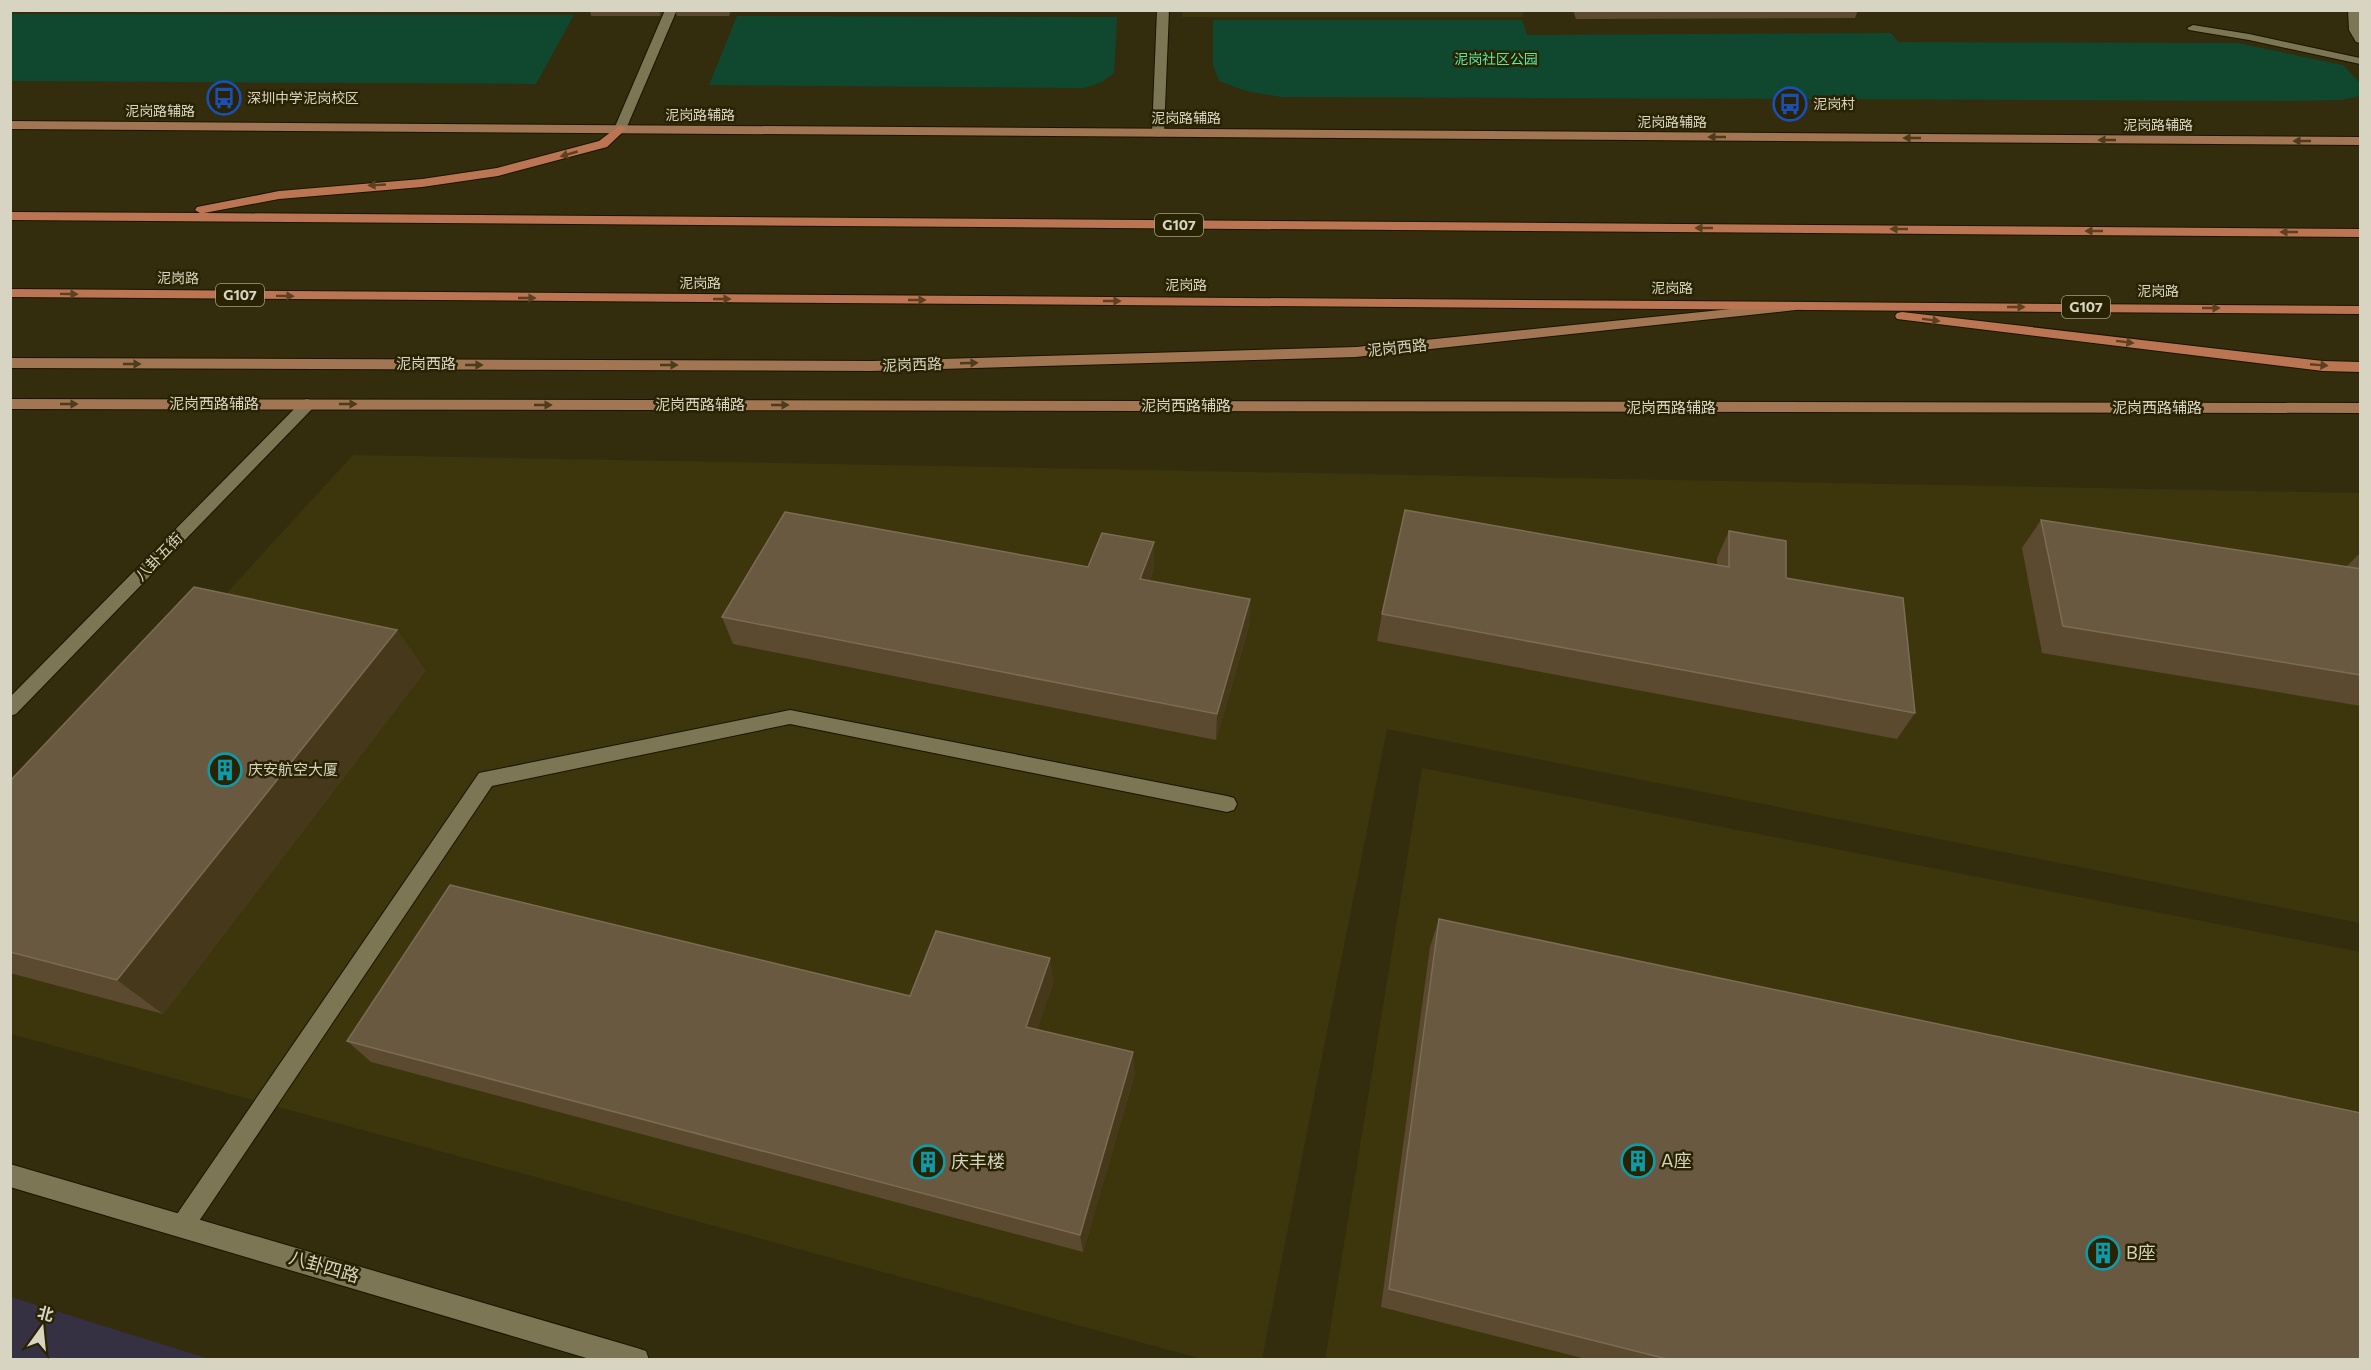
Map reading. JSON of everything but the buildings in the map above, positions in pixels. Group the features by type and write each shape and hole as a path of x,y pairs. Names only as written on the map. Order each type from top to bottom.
{"highway":[{"path":"160,218 279,195 357,186 422,183 498,172 603,144 620,129"},
{"name":"G107","path":"10,216 2356,232"},
{"name":"泥岗路","path":"10,293 2361,310"},
{"path":"1811,305 2323,366 2361,368"}],"main road":[{"name":"泥岗路辅路","path":"10,125 2361,141"},
{"name":"泥岗西路","path":"10,363 872,366 1356,352 1811,305"},
{"name":"泥岗西路辅路","path":"10,404 2361,408"}],"street":[{"path":"1158,133 1163,10"},
{"path":"2354,10 2353,20 2357,36 2361,40"},
{"path":"620,129 670,12"},
{"path":"2193,28 2249,37 2361,61"},
{"name":"八卦五街","path":"10,709 308,404"},
{"path":"183,1225 244,1132 486,779 790,717 1227,804"},
{"name":"八卦四路","path":"10,1175 637,1359"}],"shaded area":[{"path":"1183,10 1522,10 1524,17 1182,17"},
{"path":"353,455 2360,493 2360,923 1387,729 1262,1359 1202,1359 11,1034 10,830"},
{"path":"1422,768 2360,952 2360,1359 1325,1360"},
{"path":"11,1297 209,1359 11,1359"}],"green space":[{"path":"11,14 574,15 536,84 11,81"},
{"path":"737,16 1117,17 1114,73 1102,82 1084,88 709,85"},
{"name":"泥岗社区公园","path":"1213,20 1522,20 1527,35 1891,33 1898,42 2237,43 2343,65 2360,83 2360,96 2341,100 2288,101 1281,97 1246,91 1219,81 1213,65"}],"place":[{"name":"深圳中学泥岗校区","path":"224,98"},
{"name":"泥岗村","path":"1790,104"},
{"name":"庆安航空大厦","path":"225,770"},
{"name":"A座","path":"1638,1161"},
{"name":"庆丰楼","path":"928,1162"},
{"name":"B座","path":"2103,1253"}]}
